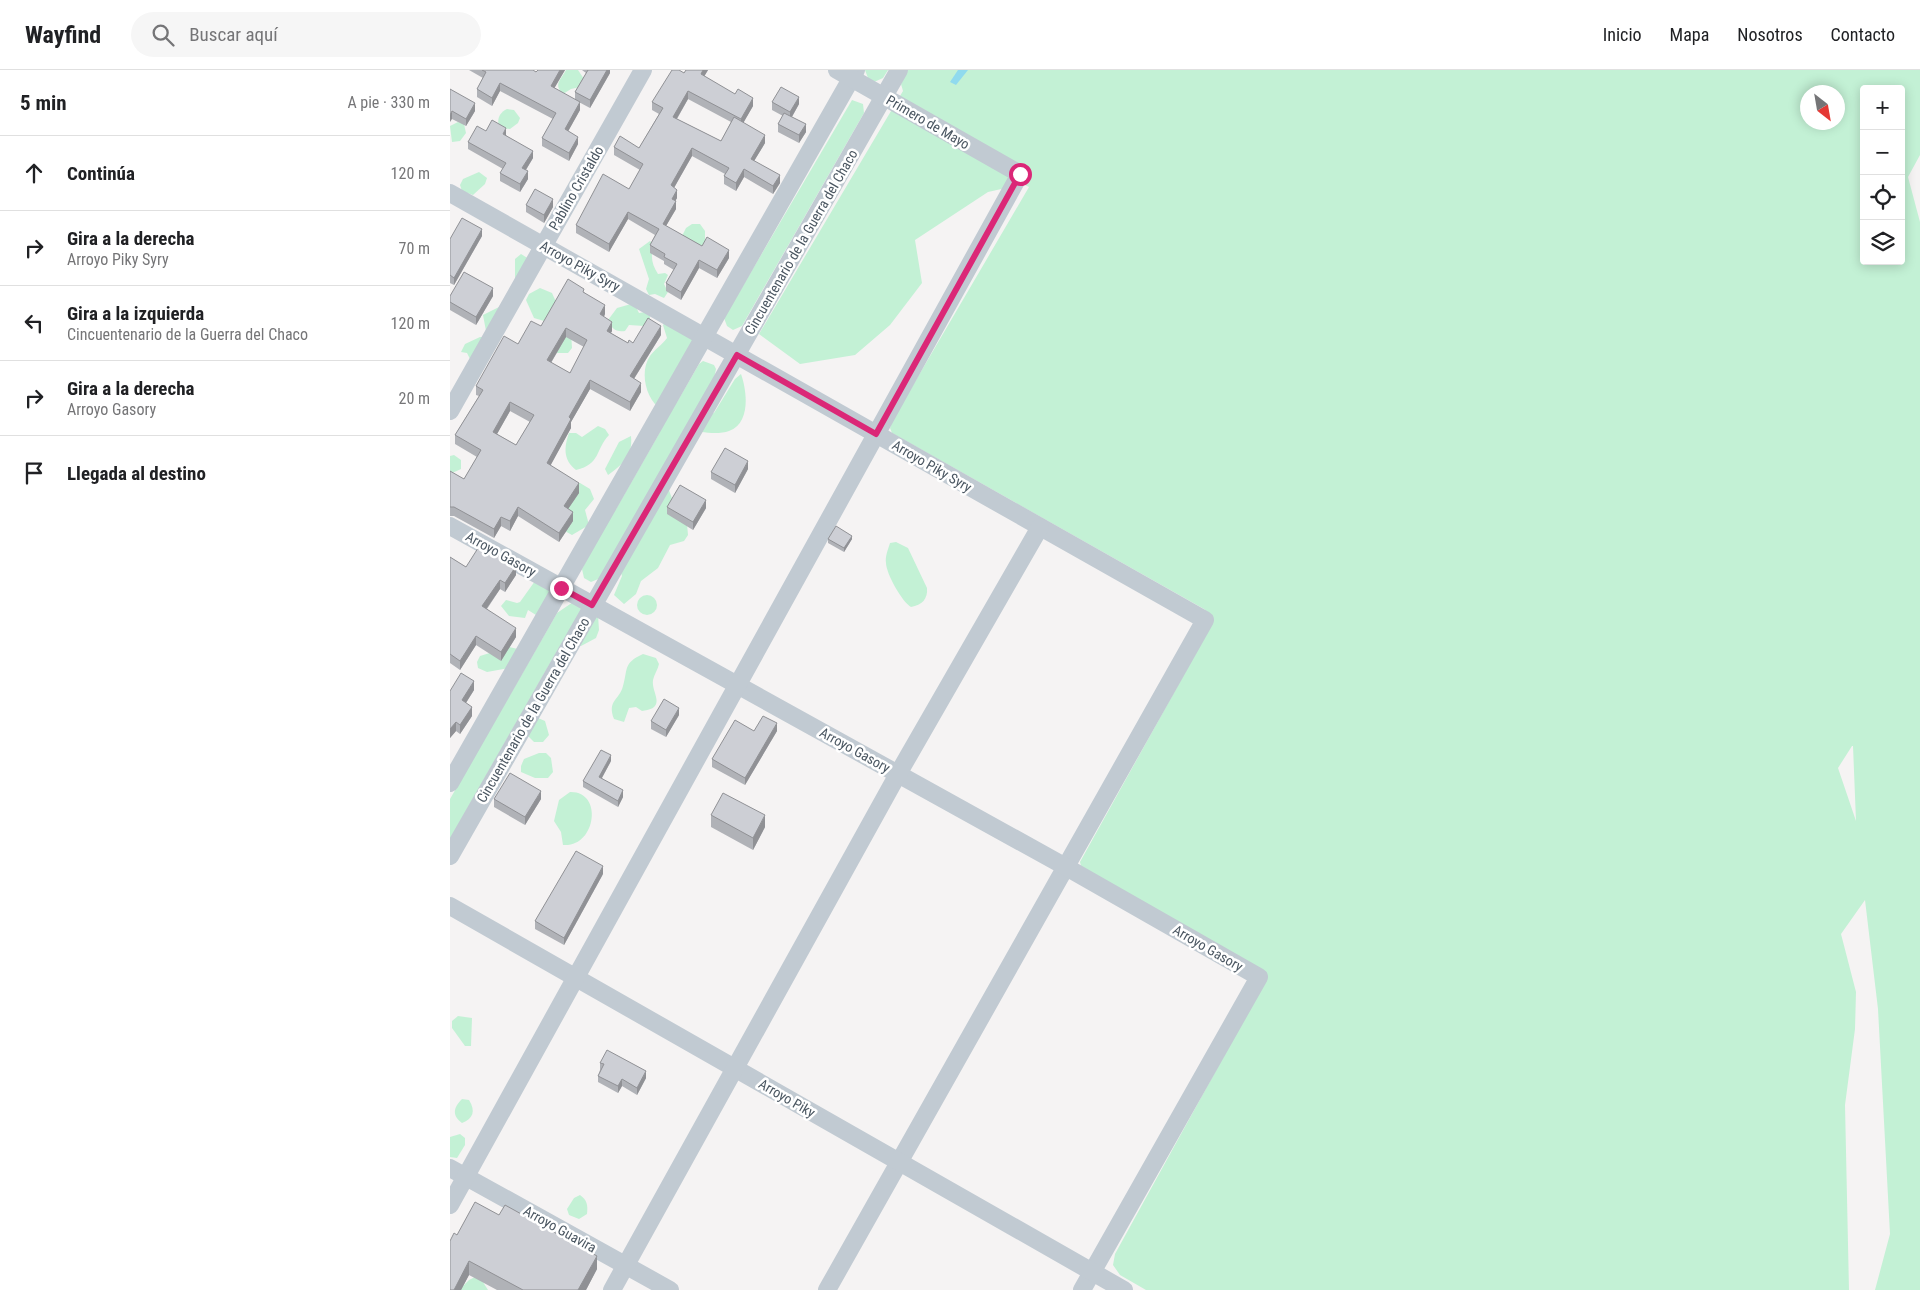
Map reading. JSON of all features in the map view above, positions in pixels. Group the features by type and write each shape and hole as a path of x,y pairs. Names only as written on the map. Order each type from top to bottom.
{"street":[{"name":"Pablino Cristaldo","path":"450,411 643,70"},
{"name":"Cincuentenario de la Guerra del Chaco","path":"450,856 899,70"},
{"name":"Primero de Mayo","path":"848,73 884,97 1020,174 876,434"},
{"path":"450,783 704,336 848,73"},
{"name":"Arroyo Piky Syry","path":"450,193 1205,620 1066,867"},
{"path":"450,1205 876,434"},
{"name":"Arroyo Gasory","path":"450,526 1066,867 1259,977 1092,1272"},
{"path":"612,1290 898,774 1040,527"},
{"path":"827,1290 1066,867"},
{"name":"Arroyo Piky","path":"450,906 1124,1290"},
{"name":"Arroyo Guavira","path":"450,1168 670,1290"},
{"path":"1082,1290 1092,1272"}],"green space":[{"path":"566,70 578,70 584,79 580,87 571,89 563,94 558,85"},
{"path":"865,70 888,70 883,78 874,82 868,78"},
{"path":"908,70 1920,70 1920,155 1908,177 1920,222 1920,1290 1875,1290 1890,1234 1878,1009 1865,900 1841,934 1856,992 1855,1029 1845,1105 1849,1290 1146,1290 1120,1275 1113,1265 1115,1254 1263,985 1081,866 1080,862 1212,624 1210,614 1204,609 892,433 890,428 892,421 1029,187 1023,184 988,192 915,240 922,283 890,325 855,355 800,364 759,334 903,91 901,84","holes":["1853,746 1856,821 1838,768"]},
{"path":"852,100 863,104 864,113 742,326 733,330 727,326 724,318"},
{"path":"507,109 514,110 520,118 518,123 510,129 500,128 499,117"},
{"path":"458,122 464,124 466,133 460,141 452,142 450,126"},
{"path":"479,172 487,178 485,184 473,195 462,191 460,185 463,179"},
{"path":"692,224 700,224 705,231 705,244 699,247 682,236 686,228"},
{"path":"650,241 654,246 652,257 656,271 658,274 665,273 668,275 664,284 668,292 664,298 655,294 649,295 646,289 649,279 639,249"},
{"path":"521,254 529,259 515,279 515,259"},
{"path":"540,288 552,293 556,302 544,321 534,318 526,300 529,294"},
{"path":"631,304 636,307 639,313 645,312 650,315 650,322 644,326 629,325 625,331 614,329 608,320 617,308"},
{"path":"501,306 486,331 483,315"},
{"path":"667,320 682,322 693,341 677,402 699,364 703,361 714,365 716,369 707,414 714,413 735,379 741,374 745,389 746,406 741,421 736,427 723,433 701,432 667,485 676,509 687,524 688,535 684,541 670,545 658,568 641,581 636,594 624,604 614,595 622,576 620,570 591,582 584,578 582,569 608,518 616,509 660,432 662,410 648,393 645,370 650,356 667,338 663,325"},
{"path":"571,331 572,348 568,353 552,353 536,332"},
{"path":"480,337 486,337 465,367 470,359 467,353 461,352 465,344"},
{"path":"598,426 605,429 609,435 594,460 590,464 576,470 569,462 566,453 569,433 576,433 582,437"},
{"path":"631,436 629,454 608,475 605,469 619,442"},
{"path":"454,455 461,460 461,469 450,474 450,456"},
{"path":"580,483 590,489 594,499 585,510 589,525 572,535 563,530 566,509 576,484"},
{"path":"896,542 908,548 927,588 925,598 915,606 911,607 907,604 899,594 887,568 886,558 890,543"},
{"path":"535,581 550,583 549,599 536,615 528,610 525,618 509,616 501,606 506,600 520,602"},
{"path":"647,595 654,598 657,605 654,612 647,615 640,612 637,605 640,598"},
{"path":"579,598 598,615 599,630 596,638 581,646 574,644 565,637 450,839 450,799 557,613"},
{"path":"509,647 518,649 509,668 487,672 478,668 477,662 480,656"},
{"path":"643,654 656,658 659,664 653,680 656,703 654,707 642,711 636,707 629,708 624,722 614,719 612,713 613,704 623,686 627,667 632,660"},
{"path":"538,718 545,721 549,735 543,742 534,742 525,733"},
{"path":"539,753 546,753 551,758 553,772 548,778 535,778 521,772 524,759"},
{"path":"570,792 581,794 588,800 592,819 589,829 583,838 574,844 563,845 561,832 554,821 559,800"},
{"path":"458,1016 472,1018 471,1046 465,1046 452,1028 452,1021"},
{"path":"462,1099 469,1100 473,1111 471,1117 462,1123 456,1117 455,1111"},
{"path":"460,1134 465,1138 465,1145 457,1158 450,1157 450,1137"},
{"path":"580,1195 586,1201 587,1214 579,1219 569,1215 567,1209 574,1198"},
{"path":"475,1277 481,1279 488,1290 459,1290 469,1280"}],"water":[{"path":"958,70 968,70 956,85 950,82"}],"building":[{"path":"482,70 533,70 536,72 538,70 560,70 551,86 580,102 565,129 578,137 569,153 542,138 556,113 500,83 492,98 477,89 486,72"},
{"path":"588,70 607,70 590,100 575,92"},
{"path":"672,70 679,70 684,73 686,70 703,70 701,74 735,94 738,89 753,98 741,119 688,91 673,117 721,141 734,117 765,135 751,159 780,175 773,186 744,169 736,183 724,176 729,168 692,148 671,185 677,190 672,199 676,201 663,224 702,246 707,237 729,250 717,270 699,260 681,292 666,283 677,264 664,257 665,254 650,245 659,229 628,212 609,244 576,225 603,174 629,189 643,164 614,147 620,136 639,148 663,108 652,102"},
{"path":"781,87 799,97 790,112 772,102"},
{"path":"450,89 475,103 466,119 452,111 450,115"},
{"path":"784,113 806,124 799,135 778,124"},
{"path":"492,120 506,128 503,134 533,151 522,168 528,171 520,184 500,173 506,163 468,142 477,126 486,131"},
{"path":"535,189 553,199 544,215 526,205"},
{"path":"462,218 482,229 454,278 450,275 450,239"},
{"path":"464,272 493,288 476,317 450,302 450,296"},
{"path":"568,279 584,289 583,292 605,305 600,314 612,322 607,331 628,343 629,340 633,343 648,318 661,326 630,376 641,383 630,402 590,380 569,417 571,419 547,463 579,483 564,506 573,512 559,533 518,507 510,521 501,517 494,529 454,507 450,507 450,471 464,479 481,450 455,435 483,390 476,386 504,336 518,344 531,321 541,326","holes":["566,328 587,340 570,373 547,360","510,402 534,415 516,445 493,432"]},
{"path":"725,448 748,461 735,485 711,472"},
{"path":"680,485 706,500 693,522 667,507"},
{"path":"836,526 852,536 844,548 828,539"},
{"path":"480,545 516,566 505,583 500,580 482,606 516,628 501,652 476,636 460,661 450,654 450,557 466,567"},
{"path":"461,673 474,681 462,700 472,707 460,725 456,722 450,729 450,691"},
{"path":"664,699 679,708 666,730 651,721"},
{"path":"763,716 777,723 745,778 712,759 735,720 754,731"},
{"path":"601,750 611,755 599,777 623,790 618,801 583,781"},
{"path":"510,773 541,791 525,817 494,799"},
{"path":"723,793 765,815 753,838 711,815"},
{"path":"576,851 603,866 564,938 535,921"},
{"path":"607,1050 646,1071 637,1088 622,1079 618,1086 598,1076 604,1064 600,1063"},
{"path":"475,1202 499,1215 505,1205 597,1256 578,1290 523,1290 469,1261 454,1290 450,1290 450,1241 454,1233 457,1235"}],"route":[{"path":"561,588 592,605 737,355 876,434 1020,174"}]}
